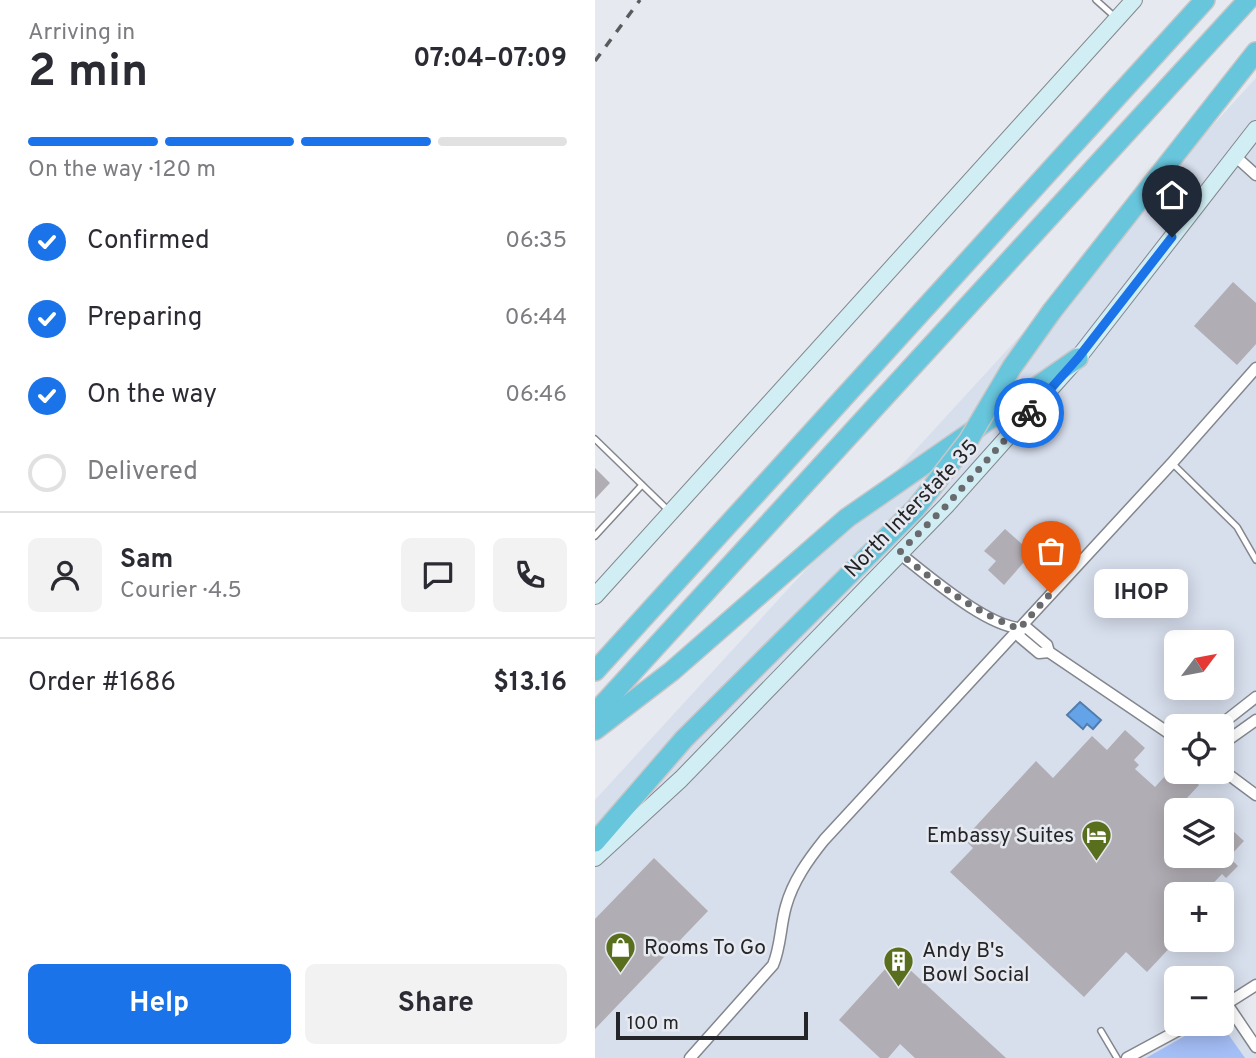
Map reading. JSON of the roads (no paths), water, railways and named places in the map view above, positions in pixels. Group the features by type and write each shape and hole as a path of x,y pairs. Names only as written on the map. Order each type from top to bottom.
{"highway":[{"path":"595,671 1205,0"},
{"path":"595,713 1248,0"},
{"path":"595,842 684,739 916,508 968,441 1019,357 1052,312 1256,52"},
{"path":"595,730 672,671 846,518 1078,358"}],"main road":[{"path":"598,585 670,512 1134,0"},
{"name":"North Interstate 35","path":"595,858 681,779 946,506 1078,358 1235,156 1253,141"}],"street":[{"path":"1235,156 1256,175"},
{"path":"690,1058 773,965 780,949 786,906 808,859 1173,463 1256,368"},
{"path":"899,553 961,601 1019,629 1027,628 1047,645 1049,652 1164,729"},
{"path":"1234,714 1256,697"},
{"path":"1234,736 1255,721"},
{"path":"1234,779 1256,795"},
{"path":"1234,999 1256,985"},
{"path":"1234,1018 1256,1048"},
{"path":"1127,1058 1168,1036"}],"lane":[{"path":"1096,0 1117,19"},
{"path":"595,439 670,512"},
{"path":"1173,463 1237,527 1256,560"},
{"path":"595,536 642,485"},
{"path":"1242,708 1255,721"},
{"path":"1101,1031 1117,1058"}],"railway":[{"path":"595,61 640,0"}],"place":[{"name":"IHOP","path":"1051,593"},
{"name":"Embassy Suites","path":"1097,862"},
{"name":"Rooms To Go","path":"621,974"},
{"name":"Andy B's Bowl Social","path":"899,989"}]}
